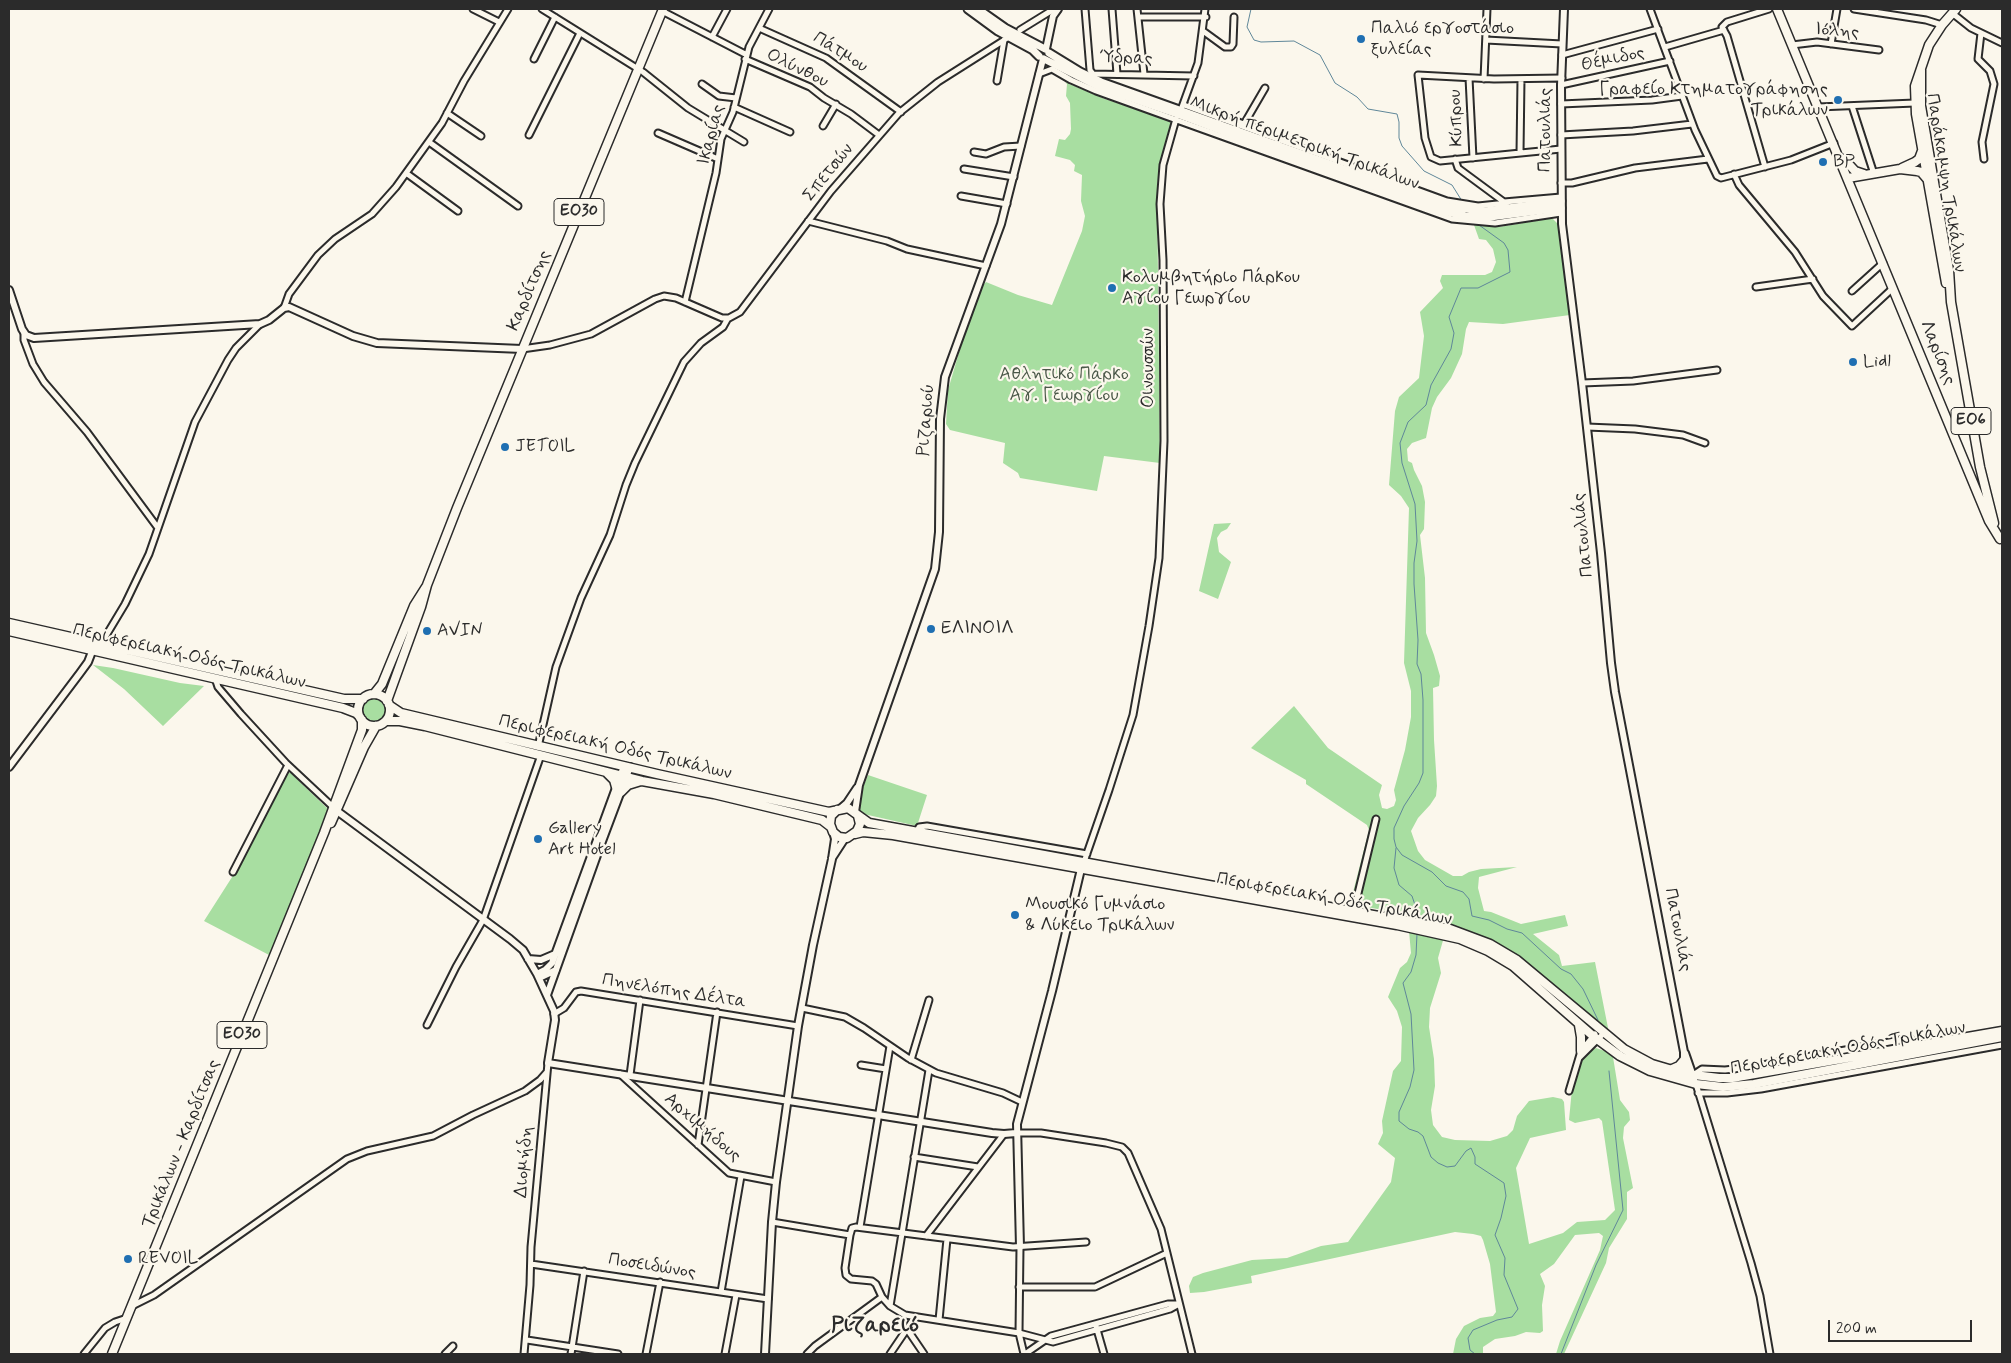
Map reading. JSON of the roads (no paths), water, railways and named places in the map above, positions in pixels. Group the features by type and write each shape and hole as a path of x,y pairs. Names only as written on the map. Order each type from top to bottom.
{"main road":[{"name":"Μικρή περιμετρική Τρικάλων","path":"968,9 1007,38 1044,54 1090,78 1183,106 1258,139 1454,208 1485,211 1561,205"},
{"name":"Μικρή περιμετρική Τρικάλων","path":"978,9 1044,54 1099,87 1443,211 1465,216 1490,217 1561,205"},
{"path":"1777,9 1835,145 1855,171 1874,174"},
{"name":"Καρδίτσης","path":"376,692 386,675 414,606 427,585 522,349 663,10"},
{"name":"Παράκαμψη Τρικάλων","path":"1954,11 1929,45 1915,82 1915,103 1922,148 1928,164 1928,181 1943,271 1951,302 1980,467 2001,543"},
{"name":"Παράκαμψη Τρικάλων","path":"1920,70 1928,164 1949,270 1951,302"},
{"name":"Λαρίσης","path":"1835,145 1989,521 2001,543"},
{"path":"1910,167 1919,159 1922,148"},
{"path":"1848,178 1928,164"},
{"path":"1910,167 1921,172 1928,181"},
{"path":"1859,204 1858,181 1860,178 1874,174"},
{"name":"Καρδίτσης","path":"388,703 424,600 427,585"},
{"name":"Περιφερειακή Οδός Τρικάλων","path":"9,623 344,699 363,699"},
{"name":"Περιφερειακή Οδός Τρικάλων","path":"9,631 343,708 356,713 361,718"},
{"path":"363,699 376,692 388,703"},
{"name":"ΕΟ30","path":"361,718 359,706 363,699"},
{"name":"Περιφερειακή Οδός Τρικάλων","path":"388,703 401,713 538,747 829,812 839,809"},
{"name":"ΕΟ30","path":"386,721 390,714 388,703"},
{"path":"361,718 367,724 376,726 386,721"},
{"name":"Τρικάλων - Καρδίτσας","path":"335,810 362,730 361,718"},
{"name":"Περιφερειακή Οδός Τρικάλων","path":"386,721 425,726 642,781 701,791 799,814 826,822 832,830"},
{"name":"Τρικάλων - Καρδίτσας","path":"112,1354 324,833 376,726"},
{"path":"606,772 619,790 642,781"},
{"path":"848,808 856,814 860,824 855,834 845,838 839,837 832,830 831,816 839,809 848,808"},
{"name":"Περιφερειακή Οδός Τρικάλων","path":"856,814 869,823 917,831 1083,866 1397,924 1460,939 1488,951 1513,966 1578,1023 1598,1035 1637,1057 1711,1087 1746,1085 1933,1053 1991,1043 2002,1037"},
{"name":"Περιφερειακή Οδός Τρικάλων","path":"855,834 863,832 893,835 1354,910 1443,927 1490,944 1522,964 1620,1056 1638,1066 1691,1079 1732,1078 2002,1031"},
{"path":"1578,1023 1581,1037 1580,1054"},
{"path":"1670,1070 1678,1066 1684,1056"}],"street":[{"path":"473,9 500,22"},
{"path":"284,308 289,294 318,256 335,239 366,220 377,210 406,173 429,142 508,9"},
{"path":"542,9 638,69 688,108 744,142"},
{"path":"712,38 727,9"},
{"name":"Ικαρίας","path":"685,302 724,131 734,107 746,57 768,9"},
{"path":"1020,30 1056,9"},
{"name":"Ριζαριού","path":"856,814 859,785 935,570 940,532 939,448 943,388 948,365 986,266 1007,204 1056,9"},
{"name":"Ύδρας","path":"1085,9 1091,73 1194,76"},
{"path":"1112,9 1118,74"},
{"path":"1138,9 1144,74"},
{"path":"1183,106 1198,64 1206,16 1205,9"},
{"path":"1484,79 1487,9"},
{"name":"Πατουλιάς","path":"1564,9 1561,82 1561,205 1587,427 1613,678 1684,1056 1691,1079"},
{"path":"1650,9 1692,124 1708,159 1719,177 1766,167 1835,145"},
{"path":"1665,47 1723,28 1728,22 1769,9"},
{"path":"1831,44 1837,9"},
{"path":"1854,9 1926,20 1942,25"},
{"name":"Ολύνθου","path":"663,10 746,57 796,80 836,104 879,135"},
{"path":"1954,11 1961,22 2002,43"},
{"path":"1138,17 1206,16"},
{"path":"534,59 555,17"},
{"path":"1203,31 1225,47 1231,47 1234,17"},
{"name":"Πάτμου","path":"759,28 818,53 901,112"},
{"path":"1723,28 1766,167"},
{"path":"1562,55 1658,29"},
{"path":"529,136 580,33"},
{"path":"1981,33 1978,59 1990,71 1994,82 1982,142 1984,159"},
{"path":"997,81 1007,38"},
{"name":"Σπετσών","path":"538,747 556,667 581,598 610,535 631,473 684,362 702,343 723,326 728,318 746,307 808,220 879,135 901,112 938,82 1007,38"},
{"path":"1486,40 1562,44"},
{"name":"Ιόλης","path":"1792,45 1809,42 1879,50"},
{"name":"Θέμιδος","path":"1455,159 1437,160 1431,157 1428,150 1418,75 1561,82 1670,61"},
{"path":"1039,74 1052,68 1091,90 1452,219 1495,223 1561,205"},
{"name":"Κύπρου","path":"1469,78 1473,158"},
{"path":"1520,153 1521,79"},
{"path":"702,84 719,96 736,98"},
{"path":"1244,124 1265,88"},
{"path":"1561,104 1652,100 1682,96"},
{"path":"1818,107 1915,103"},
{"name":"Ολύνθου","path":"823,126 836,104"},
{"path":"1183,106 1263,131"},
{"path":"1183,106 1447,201 1478,206 1508,203 1561,205"},
{"path":"1852,106 1874,174"},
{"path":"734,107 790,132"},
{"path":"447,113 481,136"},
{"name":"Οινουσσών","path":"1083,866 1110,790 1132,715 1149,626 1159,558 1164,458 1163,256 1160,204 1163,165 1176,119"},
{"path":"1561,135 1641,130 1692,124"},
{"path":"658,133 718,159"},
{"path":"429,142 518,206"},
{"path":"974,152 986,154 1004,147 1021,146"},
{"path":"1508,203 1499,200 1458,168 1455,159 1561,149"},
{"path":"1561,183 1578,182 1635,168 1708,159"},
{"path":"964,169 1014,177"},
{"path":"406,173 458,211"},
{"path":"1734,174 1739,185 1792,247 1826,300 1852,326 1894,288"},
{"path":"961,196 1007,204"},
{"path":"808,220 887,241 907,250 986,266"},
{"path":"1852,291 1883,262"},
{"path":"1756,287 1813,279"},
{"path":"9,290 33,364 44,382 87,432 158,528"},
{"path":"24,332 30,337 40,338 260,324 269,320 284,308 289,307 296,308 350,335 377,343 522,349 550,345 591,334 660,298 668,296 716,317 728,318"},
{"path":"101,644 131,593 149,554 194,422 236,348 260,324"},
{"path":"1582,383 1633,381 1717,370"},
{"path":"1587,427 1635,429 1683,435 1705,443"},
{"path":"9,767 88,662 93,650"},
{"path":"215,678 219,689 288,765 335,810 515,943 528,959 538,976 554,1014 548,1063 1004,1134 1034,1132 1106,1143 1124,1148 1128,1153 1161,1229 1192,1354"},
{"path":"427,1025 456,967 483,920 541,755"},
{"path":"233,872 288,765"},
{"path":"547,995 627,766"},
{"name":"Ριζαριού","path":"839,809 845,805 859,785"},
{"path":"538,976 550,966 619,790"},
{"path":"1354,910 1376,819"},
{"path":"917,831 922,826 927,826 1087,854"},
{"path":"765,1354 772,1222 786,1100 798,1026 832,859 834,840 832,830"},
{"path":"832,859 845,838"},
{"path":"1045,1340 1024,1354 1019,1334 1020,1247 1016,1133 1022,1102 1083,866"},
{"path":"528,959 541,960 555,954"},
{"path":"538,976 556,970"},
{"name":"Πηνελόπης Δέλτα","path":"554,1014 564,1008 574,994 579,991 798,1026"},
{"path":"630,1075 640,1000"},
{"path":"911,1060 929,1000"},
{"path":"802,1008 845,1018 929,1070 956,1081 1003,1093 1022,1102"},
{"path":"698,1145 717,1012"},
{"path":"1569,1091 1580,1054 1598,1035"},
{"path":"1991,1043 2002,1045"},
{"path":"860,1227 890,1046"},
{"path":"1698,1094 1746,1091 1933,1053"},
{"name":"Διομήδη","path":"524,1354 531,1264 530,1247 548,1063"},
{"path":"861,1066 886,1069"},
{"path":"890,1306 929,1070"},
{"path":"132,1306 154,1295 346,1159 367,1151 433,1136 472,1115 525,1091 547,1072"},
{"name":"Αρχιμήδους","path":"620,1074 729,1173 776,1182"},
{"path":"1691,1079 1698,1094 1732,1196 1755,1277 1770,1354"},
{"path":"926,1236 1004,1134"},
{"path":"914,1157 978,1167"},
{"path":"721,1292 741,1176"},
{"path":"772,1222 850,1234"},
{"path":"1086,1242 1020,1247 860,1227 852,1228 844,1268 846,1275 851,1278 872,1281 876,1284 882,1297 899,1313 1019,1334 1053,1342 1096,1326 1170,1309 1179,1304"},
{"path":"939,1320 947,1239"},
{"path":"1019,1287 1097,1286 1167,1253"},
{"name":"Ποσειδώνος","path":"531,1264 768,1299"},
{"path":"571,1354 584,1271"},
{"path":"646,1354 660,1282"},
{"path":"725,1354 736,1295"},
{"path":"807,1354 815,1346 882,1297"},
{"path":"890,1354 914,1317"},
{"path":"84,1354 110,1323 127,1318"},
{"path":"1096,1326 1104,1354"},
{"path":"908,1329 924,1354"},
{"path":"526,1340 618,1354"},
{"path":"445,1354 453,1346"}],"waterway":[{"path":"1251,9 1247,27 1254,40 1261,42 1294,41 1320,55 1335,83 1357,97 1368,109 1397,114 1399,138 1402,146 1424,171 1452,185 1462,201"},
{"path":"1479,225 1504,243 1508,250 1510,272 1478,288 1461,288 1449,317 1454,333 1451,349 1431,385 1426,405 1408,422 1400,443 1402,463 1415,504 1417,541 1414,584 1418,640 1417,664 1421,674 1423,700 1423,773 1394,828 1394,839 1396,847 1402,855 1432,872 1446,886 1463,892 1469,899 1472,916 1489,920 1507,929 1522,933 1561,969 1571,974 1583,989 1598,1020"},
{"path":"1396,848 1394,868 1399,885 1412,896 1419,917"},
{"path":"1417,934 1416,955 1411,972 1403,983 1411,1014 1414,1070 1410,1087 1399,1112 1399,1121 1423,1136 1431,1157 1447,1167 1455,1166 1466,1151 1471,1148 1475,1157 1475,1164 1504,1183 1506,1196 1495,1235 1505,1258 1504,1275 1518,1309 1512,1317 1497,1320 1473,1330 1468,1338 1470,1350 1475,1354"},
{"path":"1561,1354 1596,1265 1623,1210 1609,1071"}],"place":[{"name":"Παλιό εργοστάσιο ξυλείας","path":"1361,39"},
{"name":"Γραφείο Κτηματογράφησης Τρικάλων","path":"1838,100"},
{"name":"BP","path":"1823,162"},
{"name":"Κολυμβητήριο Πάρκου Αγίου Γεωργίου","path":"1112,288"},
{"name":"Lidl","path":"1853,362"},
{"name":"JETOIL","path":"505,447"},
{"name":"ΕΛΙΝΟΙΛ","path":"931,629"},
{"name":"AVIN","path":"427,631"},
{"name":"Gallery Art Hotel","path":"538,839"},
{"name":"Μουσικό Γυμνάσιο & Λύκειο Τρικάλων","path":"1015,915"},
{"name":"REVOIL","path":"128,1259"}],"district":[{"name":"Ριζαρειό","path":"875,1326"}],"park label":[{"name":"Αθλητικό Πάρκο Αγ. Γεωργίου","path":"1064,385"}]}
